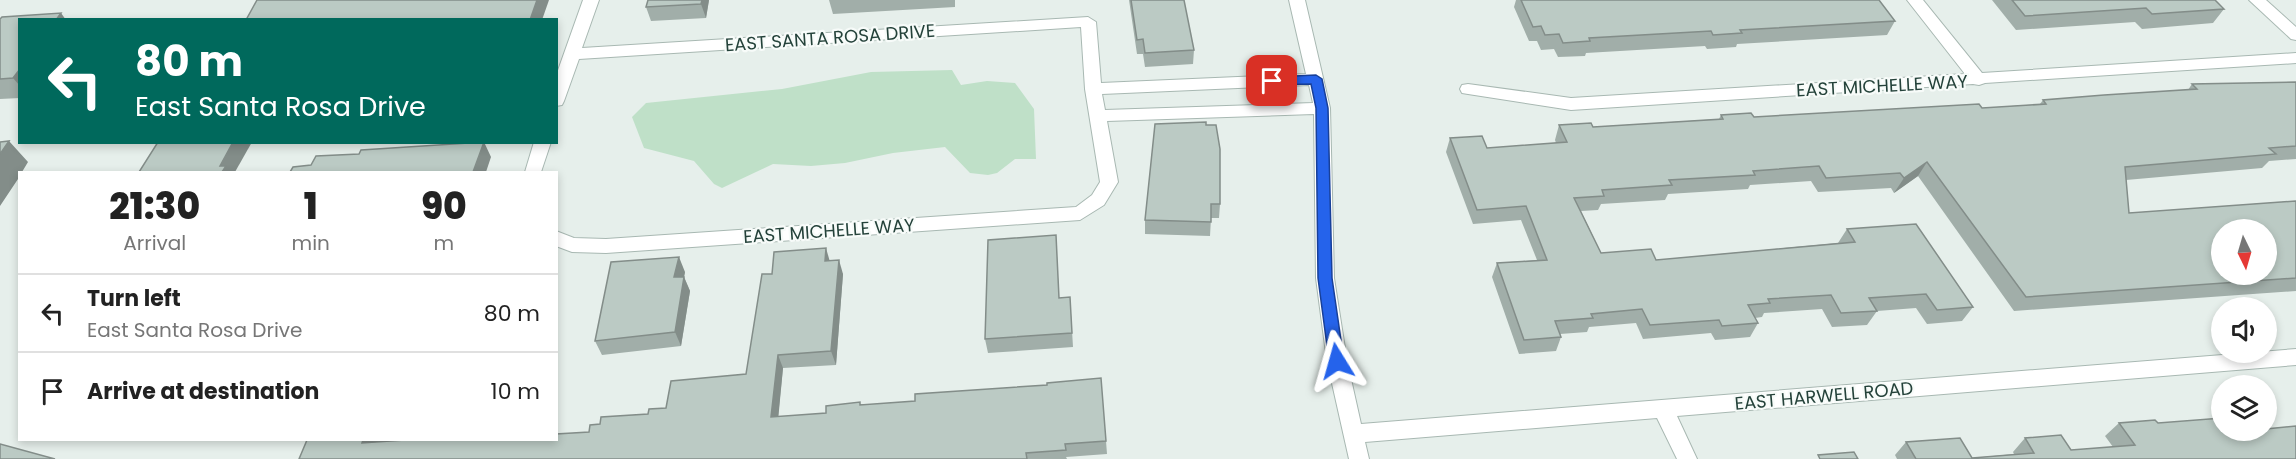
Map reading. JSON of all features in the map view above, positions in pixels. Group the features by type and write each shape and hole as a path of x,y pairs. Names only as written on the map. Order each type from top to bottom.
{"street":[{"path":"558,95 591,0"},
{"path":"1297,0 1322,108 1325,278 1337,361 1359,459"},
{"path":"1915,0 1979,80"},
{"path":"2257,0 2296,35"},
{"name":"EAST SANTA ROSA DRIVE","path":"573,54 1088,22 1093,89"},
{"name":"EAST MICHELLE WAY","path":"1468,89 1571,104 1979,80 2296,58"},
{"path":"1316,79 1093,89 1098,116 1322,108"},
{"name":"EAST MICHELLE WAY","path":"558,239 572,245 606,246 1080,213 1098,200 1109,182 1098,116"},
{"path":"532,171 542,144"},
{"name":"EAST HARWELL ROAD","path":"1352,434 2296,357"},
{"path":"1663,409 1687,459"}],"green space":[{"path":"952,70 961,85 987,81 1015,83 1034,109 1036,159 1015,159 997,173 988,175 970,173 945,147 893,153 845,163 811,166 773,164 722,188 714,184 694,161 644,148 632,117 646,103 782,89 871,72"}],"building":[{"path":"257,0 537,0 531,18 247,18"},
{"path":"648,0 702,0 701,4 646,7"},
{"path":"1131,0 1184,0 1194,50 1145,53 1143,39 1137,40"},
{"path":"1521,0 1879,0 1895,21 1740,30 1742,33 1713,35 1711,31 1589,38 1590,41 1563,43 1559,34 1545,35 1541,26 1533,27"},
{"path":"2012,0 2215,0 2224,9 2152,14 2146,8 2025,16"},
{"path":"61,13 57,18 18,18 18,72 13,78 0,79 0,19"},
{"path":"2296,82 2296,146 2269,148 2276,154 2125,167 2129,213 2296,201 2296,278 2277,279 2277,219 2211,219 2211,284 2026,297 1927,162 1904,178 1900,173 1826,178 1819,166 1753,171 1755,175 1669,180 1672,185 1602,190 1604,196 1574,198 1601,253 1651,249 1656,260 1855,242 1847,229 1916,224 1973,307 1937,310 1926,294 1869,298 1877,311 1841,313 1831,295 1768,299 1770,303 1748,305 1758,323 1722,326 1719,320 1650,325 1642,309 1591,314 1593,318 1555,321 1561,337 1524,340 1497,263 1547,260 1526,206 1477,210 1450,138 1482,136 1487,148 1567,142 1559,125 1591,123 1593,127 1723,119 1721,115 1751,113 1754,117 1979,104 1982,108 2046,104 2043,100 2197,89 2192,84"},
{"path":"1206,122 1206,125 1216,125 1220,149 1220,204 1211,204 1211,222 1145,220 1155,124"},
{"path":"9,141 0,154 0,142"},
{"path":"157,144 232,144 220,166 226,166 223,171 140,171"},
{"path":"483,144 473,171 291,171 293,167 311,165 316,156 359,154 361,150"},
{"path":"1056,235 1059,298 1070,297 1072,333 985,339 988,240"},
{"path":"826,248 825,261 839,260 831,351 778,355 771,417 826,413 826,406 860,402 860,405 915,401 915,394 1047,385 1047,383 1101,378 1106,441 1065,444 1066,450 1026,453 1027,459 299,459 307,441 363,441 362,443 558,441 558,434 589,432 590,425 600,424 601,417 648,414 649,409 666,408 671,381 746,374 762,274 772,274 774,252"},
{"path":"679,257 674,277 684,277 675,332 595,341 611,262"},
{"path":"2211,419 2211,441 2277,441 2277,428 2296,426 2296,459 1916,459 1906,442 1960,438 1972,458 2034,453 2025,438 2061,435 2071,450 2135,445 2119,423 2155,420 2158,423"},
{"path":"0,444 55,459 0,459"},
{"path":"1854,452 1858,459 1820,459 1818,455"}],"route":[{"path":"1272,81 1316,79 1322,108 1325,278 1337,361"}]}
